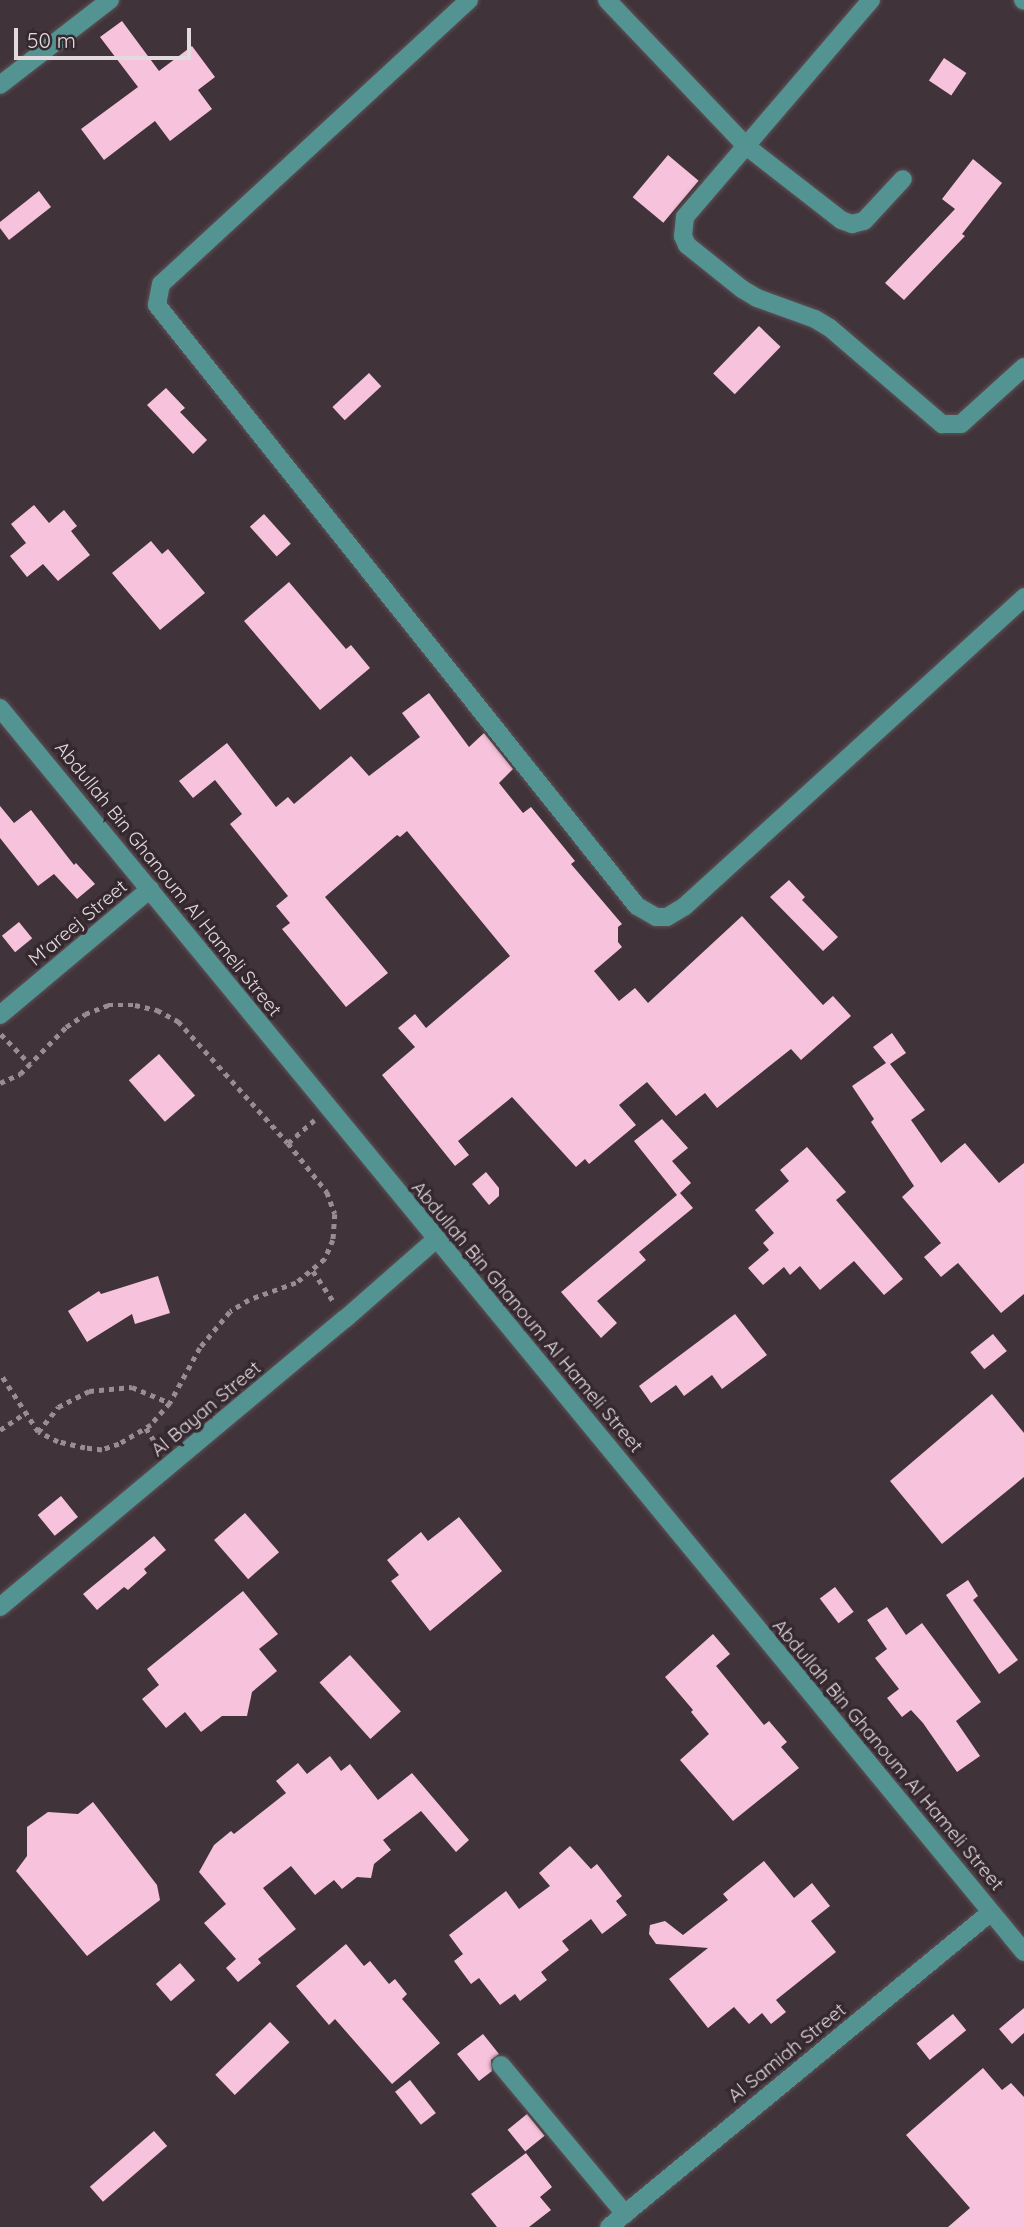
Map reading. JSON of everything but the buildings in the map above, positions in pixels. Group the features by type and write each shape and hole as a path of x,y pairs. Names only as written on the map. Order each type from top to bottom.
{"street":[{"path":"0,85 110,0"},
{"path":"469,0 161,284 157,305 636,906 656,917 667,916 685,906 1024,597"},
{"path":"607,0 746,146 847,223 858,223 869,218 903,179"},
{"path":"871,0 685,217 682,227 687,245 742,289 766,302 815,318 830,328 943,424 961,424 1024,367"},
{"name":"Abdullah Bin Ghanoum Al Hameli Street","path":"0,708 1024,1952"},
{"name":"M'areej Street","path":"0,1015 150,889"},
{"name":"Al Bayan Street","path":"0,1607 345,1319 436,1239"},
{"name":"Al Samiah Street","path":"609,2227 991,1912"},
{"path":"501,2065 625,2214"}],"path":[{"path":"0,1083 20,1074 66,1027 85,1014 108,1005 135,1005 157,1010 178,1021 288,1143 327,1192 335,1214 333,1240 325,1259 296,1283 249,1300 230,1312 200,1348 170,1403 151,1425 133,1437 102,1450 58,1442 38,1432 0,1374"},
{"path":"0,1033 30,1064"},
{"path":"288,1143 327,1108"},
{"path":"313,1271 345,1319"},
{"path":"38,1432 58,1408 89,1391 132,1387 170,1403"},
{"path":"0,1430 24,1414"}]}
